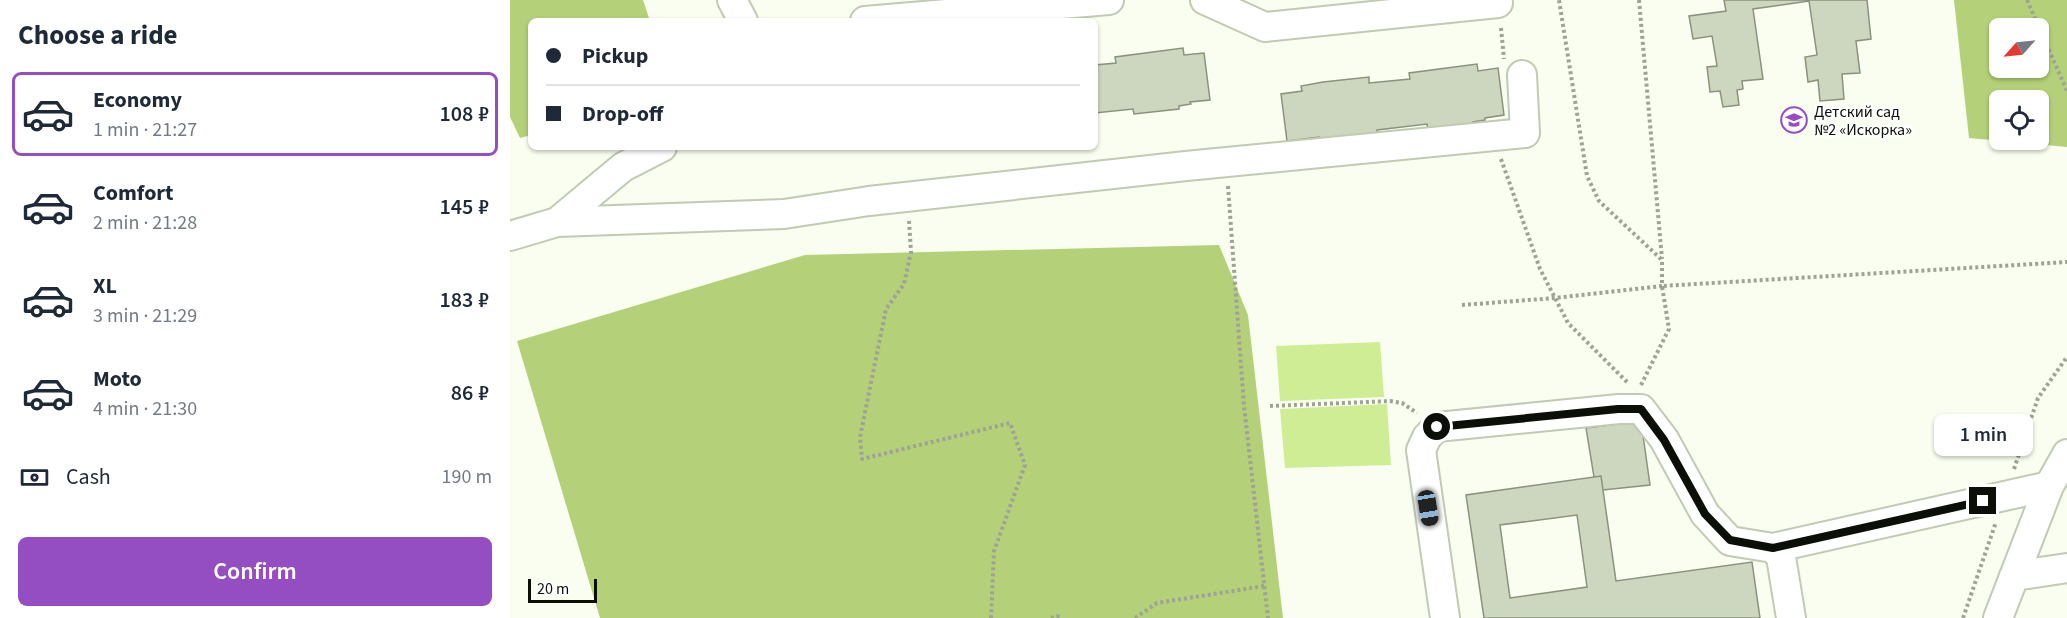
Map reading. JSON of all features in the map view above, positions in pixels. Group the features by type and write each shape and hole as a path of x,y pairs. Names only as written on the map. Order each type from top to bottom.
{"street":[{"path":"732,0 741,18"},
{"path":"900,18 1109,0"},
{"path":"1205,0 1265,27 1498,3"},
{"path":"510,236 557,222 784,214 906,197 1226,162 1525,133 1513,70"},
{"path":"557,222 623,167 656,150"},
{"path":"1445,618 1421,450 1427,437 1437,427 1618,409 1641,409 1664,440 1705,514 1730,540 1773,548 2049,486"},
{"path":"1998,618 2049,486 2067,454"},
{"path":"1773,548 1781,557 1791,618"},
{"path":"2014,576 2067,568"}],"path":[{"path":"1559,0 1587,176 1599,201 1662,260"},
{"path":"1638,392 1669,328 1662,286 1662,260 1639,0"},
{"path":"2027,0 2067,91"},
{"path":"1498,3 1513,70"},
{"path":"1488,137 1511,183 1540,268 1568,322 1630,384"},
{"path":"1226,162 1244,406 1268,618"},
{"path":"906,197 911,252 904,284 886,309 860,437 862,459 1010,423 1025,465 994,551 991,618"},
{"path":"1462,305 1555,298 1662,286 2067,262"},
{"path":"1270,406 1390,401 1402,403 1437,427"},
{"path":"1135,618 1157,603 1264,586"},
{"path":"1051,618 1057,616 1060,618"}],"green space":[{"path":"510,0 643,0 649,18 528,18 528,136 520,138 510,117"},
{"path":"1954,0 2067,0 2067,147 2049,145 2049,90 1989,90 1989,140 1969,138"},
{"path":"1219,245 1248,315 1283,618 600,618 517,341 805,255"},
{"path":"1380,342 1384,397 1280,401 1276,346"},
{"path":"1387,404 1391,465 1285,468 1280,409"}],"building":[{"path":"1724,0 1867,0 1871,39 1856,41 1860,73 1842,74 1844,99 1820,101 1818,80 1808,82 1805,57 1817,55 1809,1 1753,9 1763,79 1742,81 1743,89 1737,90 1739,105 1723,107 1720,91 1710,92 1707,67 1717,66 1712,36 1693,39 1689,16 1726,11"},
{"path":"1183,48 1184,55 1204,53 1210,100 1190,102 1191,104 1179,106 1179,109 1134,114 1133,109 1098,113 1098,65 1116,63 1115,57"},
{"path":"1477,64 1478,71 1498,68 1504,115 1485,118 1485,120 1473,122 1473,125 1428,130 1427,124 1377,130 1377,133 1365,134 1365,137 1319,143 1319,137 1287,141 1281,94 1302,91 1301,86 1323,82 1369,77 1369,83 1410,79 1409,73"},
{"path":"1641,421 1650,485 1603,490 1601,476 1594,477 1586,428"},
{"path":"1601,476 1616,581 1752,562 1760,618 1484,618 1466,495","holes":["1577,515 1587,587 1510,598 1500,525"]}],"place":[{"name":"Детcкий сад №2 «Искорка»","path":"1794,120"}],"route":[{"path":"1437,427 1618,409 1641,409 1664,440 1705,514 1730,540 1773,548 1983,501"}]}
